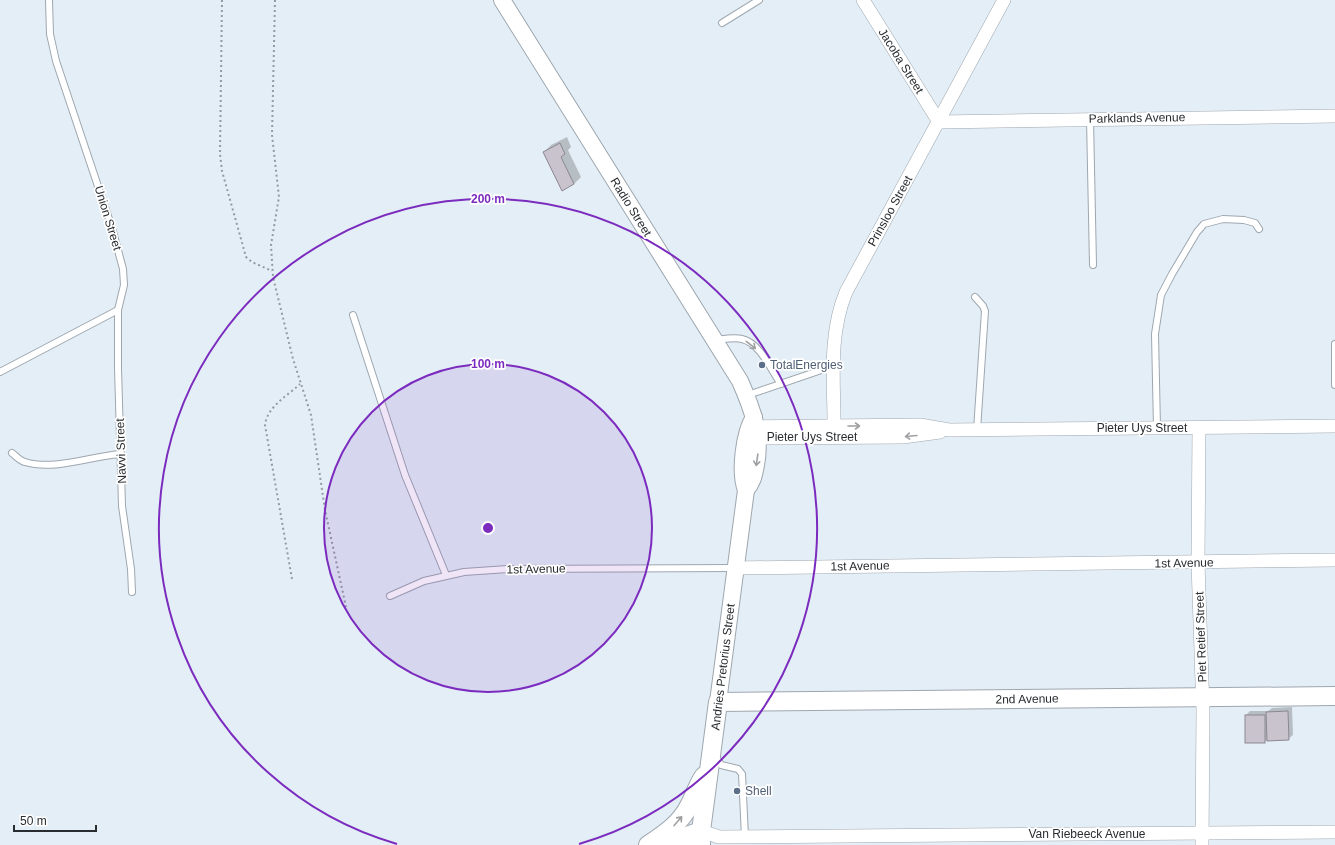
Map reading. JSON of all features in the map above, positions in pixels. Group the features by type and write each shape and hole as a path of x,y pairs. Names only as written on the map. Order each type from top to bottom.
{"main road":[{"name":"2nd Avenue","path":"718,702 1335,696"},
{"name":"Andries Pretorius Street","path":"700,841 718,702"},
{"path":"648,845 663,835 679,821 685,813 711,758"},
{"path":"661,845 700,841"}],"street":[{"name":"Radio Street","path":"502,0 740,381 746,395 753,429"},
{"name":"Jacoba Street","path":"863,0 939,122"},
{"name":"Prinsloo Street","path":"834,431 833,366 836,323 839,309 846,292 1004,0"},
{"name":"Parklands Avenue","path":"939,122 1335,116"},
{"name":"Pieter Uys Street","path":"753,429 834,431 920,425 949,430 1335,426"},
{"name":"Piet Retief Street","path":"1199,428 1198,563 1203,697 1202,839"},
{"name":"Andries Pretorius Street","path":"718,702 746,490 742,480 753,429"},
{"name":"1st Avenue","path":"735,568 1335,560"},
{"name":"Van Riebeeck Avenue","path":"700,841 719,837 1202,839 1335,832"}],"lane":[{"name":"Union Street","path":"48,0 50,34 56,61 119,251 124,285 118,310"},
{"path":"722,23 759,0"},
{"path":"1090,119 1093,266"},
{"path":"1157,428 1155,334 1161,295 1197,232 1204,224 1224,219 1244,220 1255,223 1260,229"},
{"path":"975,298 983,306 985,311 977,430"},
{"path":"0,372 118,310"},
{"name":"Navvi Street","path":"118,310 122,506 131,569 132,592"},
{"path":"354,315 405,475 446,575"},
{"path":"714,340 740,338 750,342 758,350 781,384"},
{"path":"1335,344 1335,385"},
{"path":"746,395 833,366"},
{"path":"12,453 23,462 41,465 58,464 94,457 121,454"},
{"name":"1st Avenue","path":"390,596 424,581 446,575 508,569 735,568"},
{"path":"711,758 722,765 738,769 742,774 745,837"}],"path":[{"path":"222,0 221,163 239,227 244,254 252,262 272,271"},
{"path":"275,0 272,135 279,197 271,245 272,271 292,359 311,415 326,510 346,607"},
{"path":"292,579 265,425 266,419 272,409 300,384"}],"building":[{"path":"560,143 565,154 561,157 574,184 562,191 543,152"},
{"path":"1288,711 1289,740 1267,741 1266,712"},
{"path":"1245,715 1265,715 1265,743 1245,743"}],"place":[{"name":"TotalEnergies","path":"762,365"},
{"name":"Shell","path":"737,791"}]}
